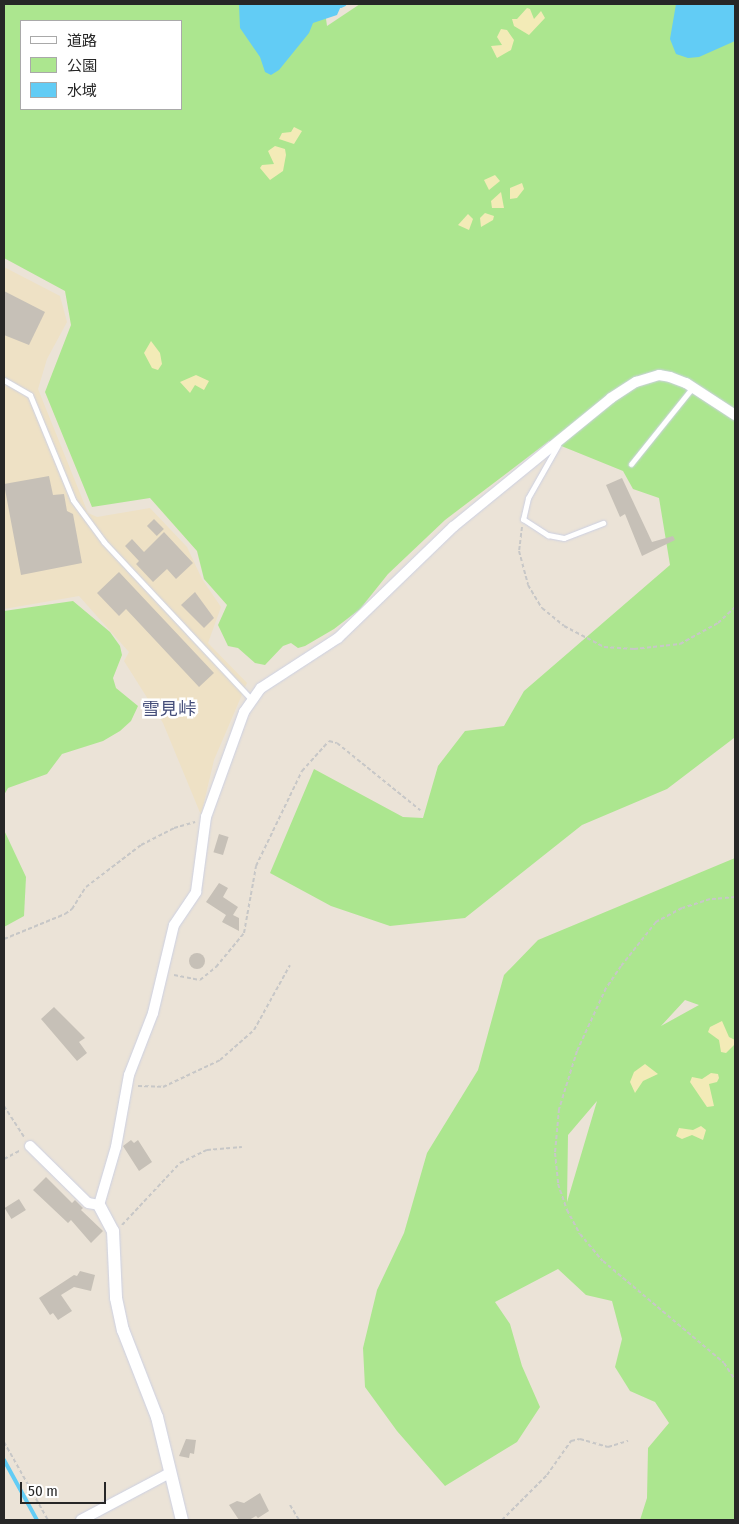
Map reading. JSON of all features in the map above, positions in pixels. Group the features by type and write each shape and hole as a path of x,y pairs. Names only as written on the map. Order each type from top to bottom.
{"street":[{"path":"182,1520 168,1474 157,1417 123,1330 116,1298 113,1231 99,1205 116,1147 128,1086 153,1013 174,925 196,892 205,821 229,750 251,699 274,678 338,638 452,527 564,436 636,382 659,375 694,387 735,415"},
{"path":"30,1146 88,1203 99,1205"},
{"path":"81,1520 168,1474"}],"lane":[{"path":"4,380 30,395 73,500 104,542 251,699"},
{"path":"631,464 694,387"},
{"path":"564,436 528,498 523,519 548,535 564,538 603,523"}],"path":[{"path":"523,519 519,552 528,585 542,608 564,626 604,647 634,649 680,644 718,623 735,607"},
{"path":"162,972 200,980 216,967 244,933 256,866 302,771 329,741 337,742 420,810"},
{"path":"4,939 72,909 86,887 141,845 174,828 205,821"},
{"path":"735,897 710,899 682,908 656,922 621,966 606,988 577,1051 559,1110 555,1152 558,1184 566,1210 580,1234 604,1261 724,1363 735,1380"},
{"path":"128,1086 163,1087 220,1060 254,1030 290,965"},
{"path":"4,1106 30,1146 4,1159"},
{"path":"113,1231 126,1222 180,1163 207,1150 242,1147"},
{"path":"502,1520 547,1476 570,1441 580,1439 608,1447 628,1441"},
{"path":"4,1442 48,1520"},
{"path":"290,1505 299,1520"}],"shaded area":[{"path":"4,267 60,296 67,322 47,359 38,389 88,513 97,517 150,508 187,547 202,579 221,607 208,643 247,683 214,760 201,815 163,723 124,661 129,652 79,596 4,609"}],"green space":[{"path":"4,4 324,4 327,26 360,4 735,4 734,738 667,789 582,825 465,918 390,926 331,906 270,873 314,769 403,817 423,818 438,766 465,731 504,726 524,691 670,565 659,498 633,489 623,471 549,441 445,520 388,574 360,609 334,629 305,646 298,648 291,643 283,646 265,665 255,663 238,648 228,646 218,625 227,605 204,579 197,551 150,498 92,507 45,392 71,325 65,291 4,258"},
{"path":"73,601 110,632 120,646 122,655 113,678 116,688 138,706 131,721 120,731 103,741 62,754 47,774 8,788 4,795 4,611"},
{"path":"4,830 26,877 24,916 4,927"},
{"path":"735,858 735,1520 640,1520 647,1498 648,1448 669,1423 655,1402 630,1391 615,1367 622,1339 612,1301 586,1295 558,1269 495,1302 510,1324 522,1366 540,1407 517,1442 445,1486 397,1431 365,1387 363,1348 377,1290 404,1233 427,1153 478,1070 504,975 538,940","holes":["685,1000 699,1005 661,1026","597,1101 567,1202 568,1135"]}],"sand":[{"path":"527,8 530,9 534,19 541,11 545,18 529,35 514,26 512,19 517,19"},
{"path":"501,29 507,30 514,40 511,50 497,58 491,46 502,45 497,37"},
{"path":"294,127 302,131 294,144 279,139 282,133 291,132"},
{"path":"275,146 285,149 286,155 283,171 270,180 260,168 262,165 274,164 268,151"},
{"path":"495,175 500,181 489,190 484,180"},
{"path":"522,183 524,189 517,198 510,199 510,188"},
{"path":"501,192 504,208 492,208 491,201"},
{"path":"485,213 494,216 493,220 481,227 480,218"},
{"path":"468,214 473,219 469,230 458,225"},
{"path":"151,341 160,353 162,364 158,370 152,368 144,353"},
{"path":"196,375 209,381 204,390 195,385 190,393 180,382"},
{"path":"722,1021 729,1037 735,1040 735,1044 726,1053 721,1052 719,1040 708,1032 710,1027"},
{"path":"645,1064 658,1074 643,1081 635,1093 630,1082 634,1072"},
{"path":"711,1073 718,1074 719,1078 717,1082 709,1084 714,1106 707,1107 690,1082 692,1077 702,1079"},
{"path":"701,1126 706,1130 703,1140 692,1135 682,1139 676,1136 679,1128 693,1130"}],"water":[{"path":"239,4 338,4 341,6 337,15 313,23 309,33 279,70 271,75 265,72 260,57 240,28"},
{"path":"676,4 735,4 735,41 699,57 688,58 676,54 670,39"}],"building":[{"path":"4,291 45,312 29,345 4,335"},
{"path":"49,476 53,495 64,494 67,511 73,514 82,563 21,575 4,484"},
{"path":"622,478 652,542 673,536 675,540 642,556 625,514 620,517 606,485"},
{"path":"154,519 164,529 157,536 147,526"},
{"path":"164,532 193,563 176,579 167,569 153,582 136,564 139,561 125,546 132,539 144,552"},
{"path":"119,572 214,673 199,687 126,609 119,616 97,593"},
{"path":"195,592 214,618 204,628 181,605"},
{"path":"219,834 229,837 223,855 213,852"},
{"path":"219,883 228,888 223,897 238,907 233,915 239,918 239,931 222,922 226,915 206,902"},
{"path":"197,953 205,961 197,969 189,961"},
{"path":"54,1007 85,1038 79,1042 87,1053 77,1061 41,1019"},
{"path":"131,1140 134,1143 138,1140 152,1162 139,1171 123,1146"},
{"path":"46,1177 72,1203 75,1200 83,1208 81,1210 103,1231 91,1243 71,1220 68,1223 33,1190"},
{"path":"19,1199 26,1210 11,1219 5,1208"},
{"path":"80,1271 95,1275 91,1291 74,1287 61,1295 72,1311 58,1320 53,1313 50,1315 39,1298 74,1275 77,1276"},
{"path":"186,1439 196,1440 194,1454 190,1453 189,1458 179,1456"},
{"path":"260,1493 269,1511 258,1518 256,1516 249,1520 239,1520 229,1505 237,1501 244,1503"}],"waterway":[{"path":"341,6 345,4"},
{"path":"4,1460 37,1520"}],"district":[{"name":"雪見峠","path":"169,709"}]}
